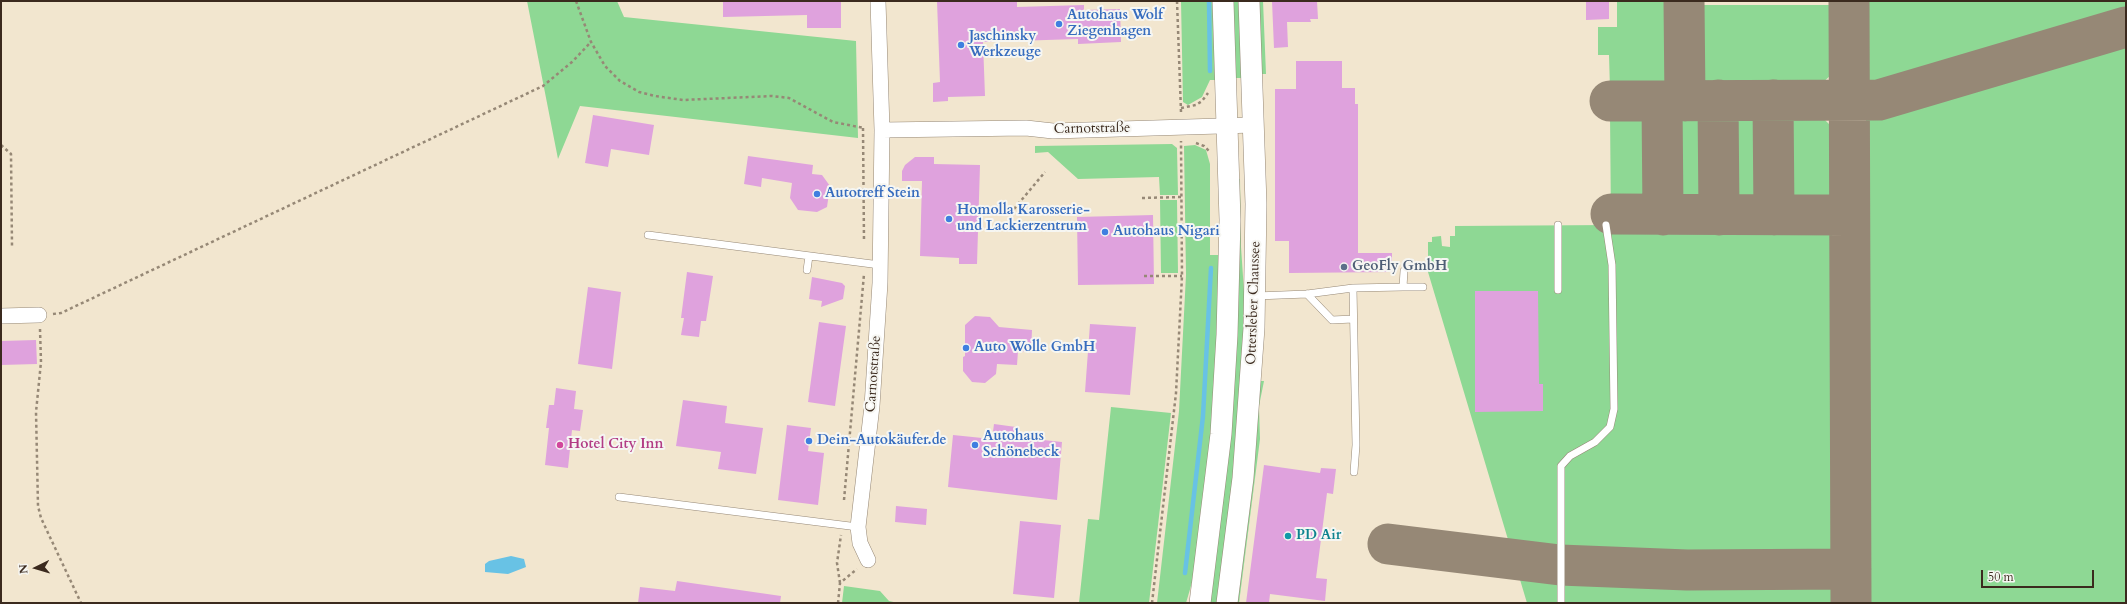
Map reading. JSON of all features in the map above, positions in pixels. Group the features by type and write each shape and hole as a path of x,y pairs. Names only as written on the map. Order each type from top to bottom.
{"main road":[{"name":"Ottersleber Chaussee","path":"1200,603 1221,434 1228,335 1230,220 1223,1"},
{"name":"Ottersleber Chaussee","path":"1227,603 1249,417 1255,296 1254,125 1249,1"}],"street":[{"name":"Carnotstraße","path":"868,560 860,543 858,527 872,406 880,265 882,130 878,1"},
{"name":"Carnotstraße","path":"882,130 1026,128 1053,131 1254,125"},
{"path":"1,316 39,315"}],"lane":[{"path":"1558,225 1558,290"},
{"path":"1561,603 1561,466 1570,456 1595,442 1610,427 1614,409 1612,265 1606,225"},
{"path":"648,235 880,265"},
{"path":"807,270 809,256"},
{"path":"1403,287 1404,271"},
{"path":"1255,296 1306,294 1353,288 1423,287"},
{"path":"1353,288 1356,444 1354,472"},
{"path":"1306,294 1332,320 1353,319"},
{"path":"620,497 858,527"}],"path":[{"path":"576,1 591,42 605,66 614,76 626,85 646,94 683,100 772,96 789,98 833,122 882,130"},
{"path":"1177,1 1181,118"},
{"path":"81,603 42,518 38,506 36,412 41,362 39,315 61,313 544,86 572,62 591,42"},
{"path":"1181,108 1189,108 1202,101 1210,90"},
{"path":"838,603 840,584 837,563 853,419 864,263 863,128"},
{"path":"1152,603 1174,410 1182,276 1181,139"},
{"path":"1181,143 1188,142"},
{"path":"1194,142 1204,146 1212,157"},
{"path":"1,145 11,154 12,246"},
{"path":"1014,209 1045,172"},
{"path":"1142,198 1181,197"},
{"path":"1144,276 1182,276"},
{"path":"840,584 868,560"}],"green space":[{"path":"527,1 617,1 624,17 856,41 858,138 580,106 558,159"},
{"path":"1181,1 1216,1 1218,80 1210,80 1202,97 1188,105 1183,102"},
{"path":"1231,1 1242,1 1244,78 1234,78"},
{"path":"1258,1 1263,1 1266,74 1260,74"},
{"path":"1617,1 1674,1 1674,89 1610,89 1609,55 1598,55 1598,27 1617,27"},
{"path":"1866,1 2126,1 2126,603 1868,603 1866,114 1870,110 1879,110 1879,92 1870,92 1866,88"},
{"path":"1697,5 1832,5 1831,75 1821,84 1802,89 1697,89"},
{"path":"1610,113 1809,114 1825,120 1830,125 1832,136 1833,603 1527,603 1428,272 1428,242 1432,242 1432,237 1441,236 1442,246 1450,247 1450,236 1455,236 1455,226 1611,225"},
{"path":"1172,144 1177,148 1178,195 1160,195 1159,177 1078,179 1048,152 1035,153 1035,146"},
{"path":"1195,145 1206,150 1210,164 1210,255 1222,255 1213,424 1193,579 1186,603 1157,603 1179,411 1186,275 1184,146"},
{"path":"1236,179 1240,179 1241,247 1245,306 1241,406 1218,603 1208,603"},
{"path":"1160,200 1177,200 1178,273 1161,273"},
{"path":"1258,381 1264,381 1259,406 1260,439 1239,603 1234,603"},
{"path":"1111,407 1171,413 1149,603 1079,603 1088,519 1099,520"},
{"path":"844,586 880,591 889,601 898,603 842,603"}],"water":[{"path":"511,556 524,559 526,567 508,574 485,572 485,564 489,561"}],"building":[{"path":"723,1 841,1 841,28 807,28 807,15 723,17"},
{"path":"937,1 1017,1 1017,7 1084,5 1084,10 1120,9 1121,42 1078,44 1078,39 983,42 985,96 948,97 948,101 933,102 933,83 940,82"},
{"path":"1272,1 1317,1 1318,19 1310,19 1311,22 1287,22 1288,47 1274,48"},
{"path":"1586,1 1609,1 1609,19 1586,20"},
{"path":"1296,61 1342,61 1342,88 1355,88 1355,104 1358,104 1358,253 1392,253 1392,272 1289,273 1289,241 1275,241 1275,89 1296,89"},
{"path":"593,115 654,125 649,155 611,149 608,167 585,163"},
{"path":"748,156 813,165 812,174 822,175 830,186 827,207 817,212 798,210 790,198 792,183 762,178 761,187 744,184"},
{"name":"Homolla Karosserie- und Lackierzentrum","path":"915,157 934,157 934,164 980,165 977,264 959,264 959,258 920,256 922,181 902,181 902,171 905,165"},
{"path":"1153,215 1154,284 1078,285 1077,217"},
{"path":"687,272 713,276 706,321 701,321 699,337 681,335 684,318 681,318"},
{"path":"812,277 842,283 845,286 843,299 821,307 822,301 809,299"},
{"path":"588,287 621,292 612,369 578,364"},
{"path":"1475,291 1538,291 1539,384 1543,384 1543,411 1475,412"},
{"path":"975,316 990,317 999,327 1032,330 1031,352 1018,351 1017,365 997,364 996,374 985,383 972,382 963,371 963,357 965,356 965,325"},
{"path":"819,322 846,326 835,406 808,402"},
{"path":"1090,324 1136,327 1130,395 1085,392"},
{"path":"36,340 37,364 1,365 1,341"},
{"path":"556,388 576,391 574,409 583,410 580,431 572,430 568,468 545,465 549,428 546,428 549,405 554,405"},
{"path":"683,400 727,406 725,423 763,428 756,474 718,469 721,452 676,446"},
{"path":"994,424 1016,427 1015,437 1062,442 1057,500 948,487 953,435 992,439"},
{"path":"787,425 811,428 808,451 824,453 818,505 778,500"},
{"name":"PD Air","path":"1264,465 1320,473 1321,468 1336,469 1333,494 1327,493 1316,578 1327,579 1325,601 1270,594 1269,603 1246,603"},
{"path":"896,506 927,509 926,525 895,522"},
{"path":"1020,521 1061,525 1054,598 1013,594"},
{"path":"677,581 781,596 780,603 638,603 640,587 675,591"}],"waterway":[{"path":"1209,1 1210,71"},
{"path":"1185,573 1203,416 1211,268"}],"taxiway":[{"path":"1684,1 1685,101"},
{"path":"1849,1 1851,603"},
{"path":"1610,101 1879,100 2126,27"},
{"path":"1718,100 1719,215"},
{"path":"1773,100 1774,215"},
{"path":"1662,101 1663,215"},
{"path":"1611,214 1849,215"},
{"path":"1388,544 1560,565 1687,570 1851,569"}],"place":[{"name":"Autohaus Wolf Ziegenhagen","path":"1059,24"},
{"name":"Jaschinsky Werkzeuge","path":"961,45"},
{"name":"Autotreff Stein","path":"817,194"},
{"name":"Homolla Karosserie- und Lackierzentrum","path":"949,219"},
{"name":"Autohaus Nigari","path":"1105,232"},
{"name":"GeoFly GmbH","path":"1344,267"},
{"name":"Auto Wolle GmbH","path":"966,348"},
{"name":"Dein-Autokäufer.de","path":"809,441"},
{"name":"Hotel City Inn","path":"560,445"},
{"name":"Autohaus Schönebeck","path":"975,445"},
{"name":"PD Air","path":"1288,536"}]}
